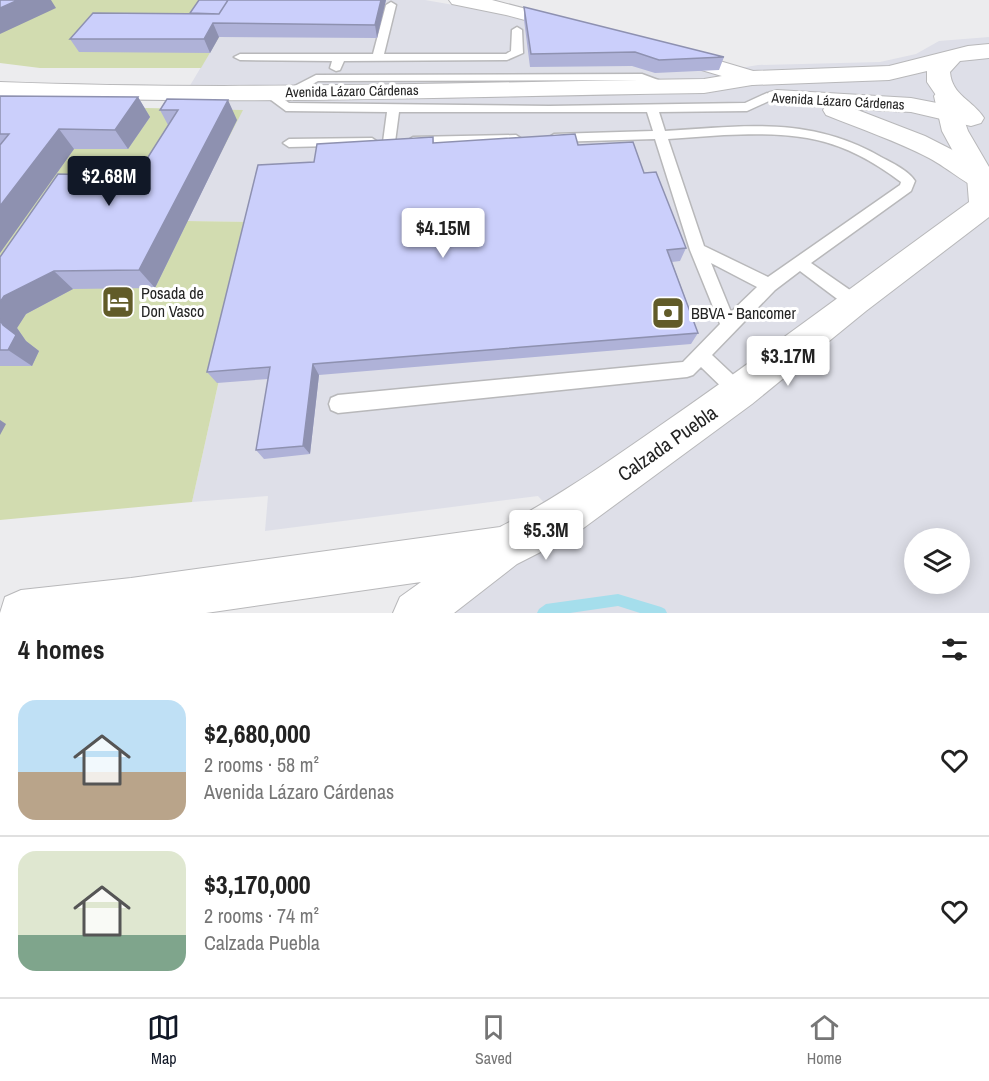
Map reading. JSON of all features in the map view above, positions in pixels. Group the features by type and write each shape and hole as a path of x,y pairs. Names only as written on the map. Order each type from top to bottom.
{"main road":[{"path":"459,0 512,5 588,31"},
{"path":"657,50 759,88"},
{"name":"Avenida Lázaro Cárdenas","path":"0,89 174,100 278,92 704,86 759,88 889,73 945,60 970,51 989,51"},
{"path":"945,60 939,67 937,75 939,85 964,113 955,131 986,195"},
{"name":"Avenida Lázaro Cárdenas","path":"759,88 805,98 911,105 964,113"},
{"path":"805,98 934,151 986,195"},
{"name":"Calzada Puebla","path":"21,613 131,601 504,548 559,520 740,392 986,195"},
{"path":"416,613 504,548"}],"lane":[{"path":"378,58 391,5"},
{"path":"240,57 514,56 517,30"},
{"path":"422,78 425,57"},
{"path":"334,78 339,58"},
{"path":"672,87 642,77 316,78 278,92 286,107 393,110 652,109 747,107 759,88"},
{"path":"652,109 698,250 729,327"},
{"path":"389,142 393,110"},
{"path":"289,143 661,135 754,129 825,136 868,156 908,181 906,188 770,285 687,369 338,404"},
{"path":"698,250 770,285"},
{"path":"801,264 854,302"},
{"path":"702,356 740,392"}],"shaded area":[{"path":"241,0 425,0 488,11 722,71 758,65 880,62 916,54 939,41 989,37 989,613 416,613 559,519 538,496 265,531 268,496 192,502 254,222 186,221 242,110 176,109"}],"green space":[{"path":"0,0 241,0 201,68 40,68 0,63"},
{"name":"Posada de Don Vasco","path":"0,105 243,110 186,221 254,222 192,502 0,520"}],"building":[{"path":"0,0 18,0 0,8"},
{"path":"199,0 228,0 219,14 190,13"},
{"path":"228,0 381,0 375,25 213,23 204,39 70,39 93,13 219,14"},
{"path":"524,7 724,57 659,60 635,52 531,54"},
{"path":"0,96 138,97 115,130 59,129 0,206 0,145 9,134 0,134"},
{"path":"167,99 228,100 139,270 54,271 4,296 0,302 0,257 58,174 136,176 178,110 160,110"},
{"path":"575,134 578,145 633,142 644,173 656,172 686,248 667,250 698,333 313,364 303,446 256,450 270,367 207,372 258,165 314,162 317,144 433,137 433,143"},
{"path":"0,320 16,335 8,350 0,350"}],"waterway":[{"path":"543,613 546,610 618,600 661,613"}],"place":[{"name":"Posada de Don Vasco","path":"118,302"},
{"name":"BBVA - Bancomer","path":"668,313"}]}
